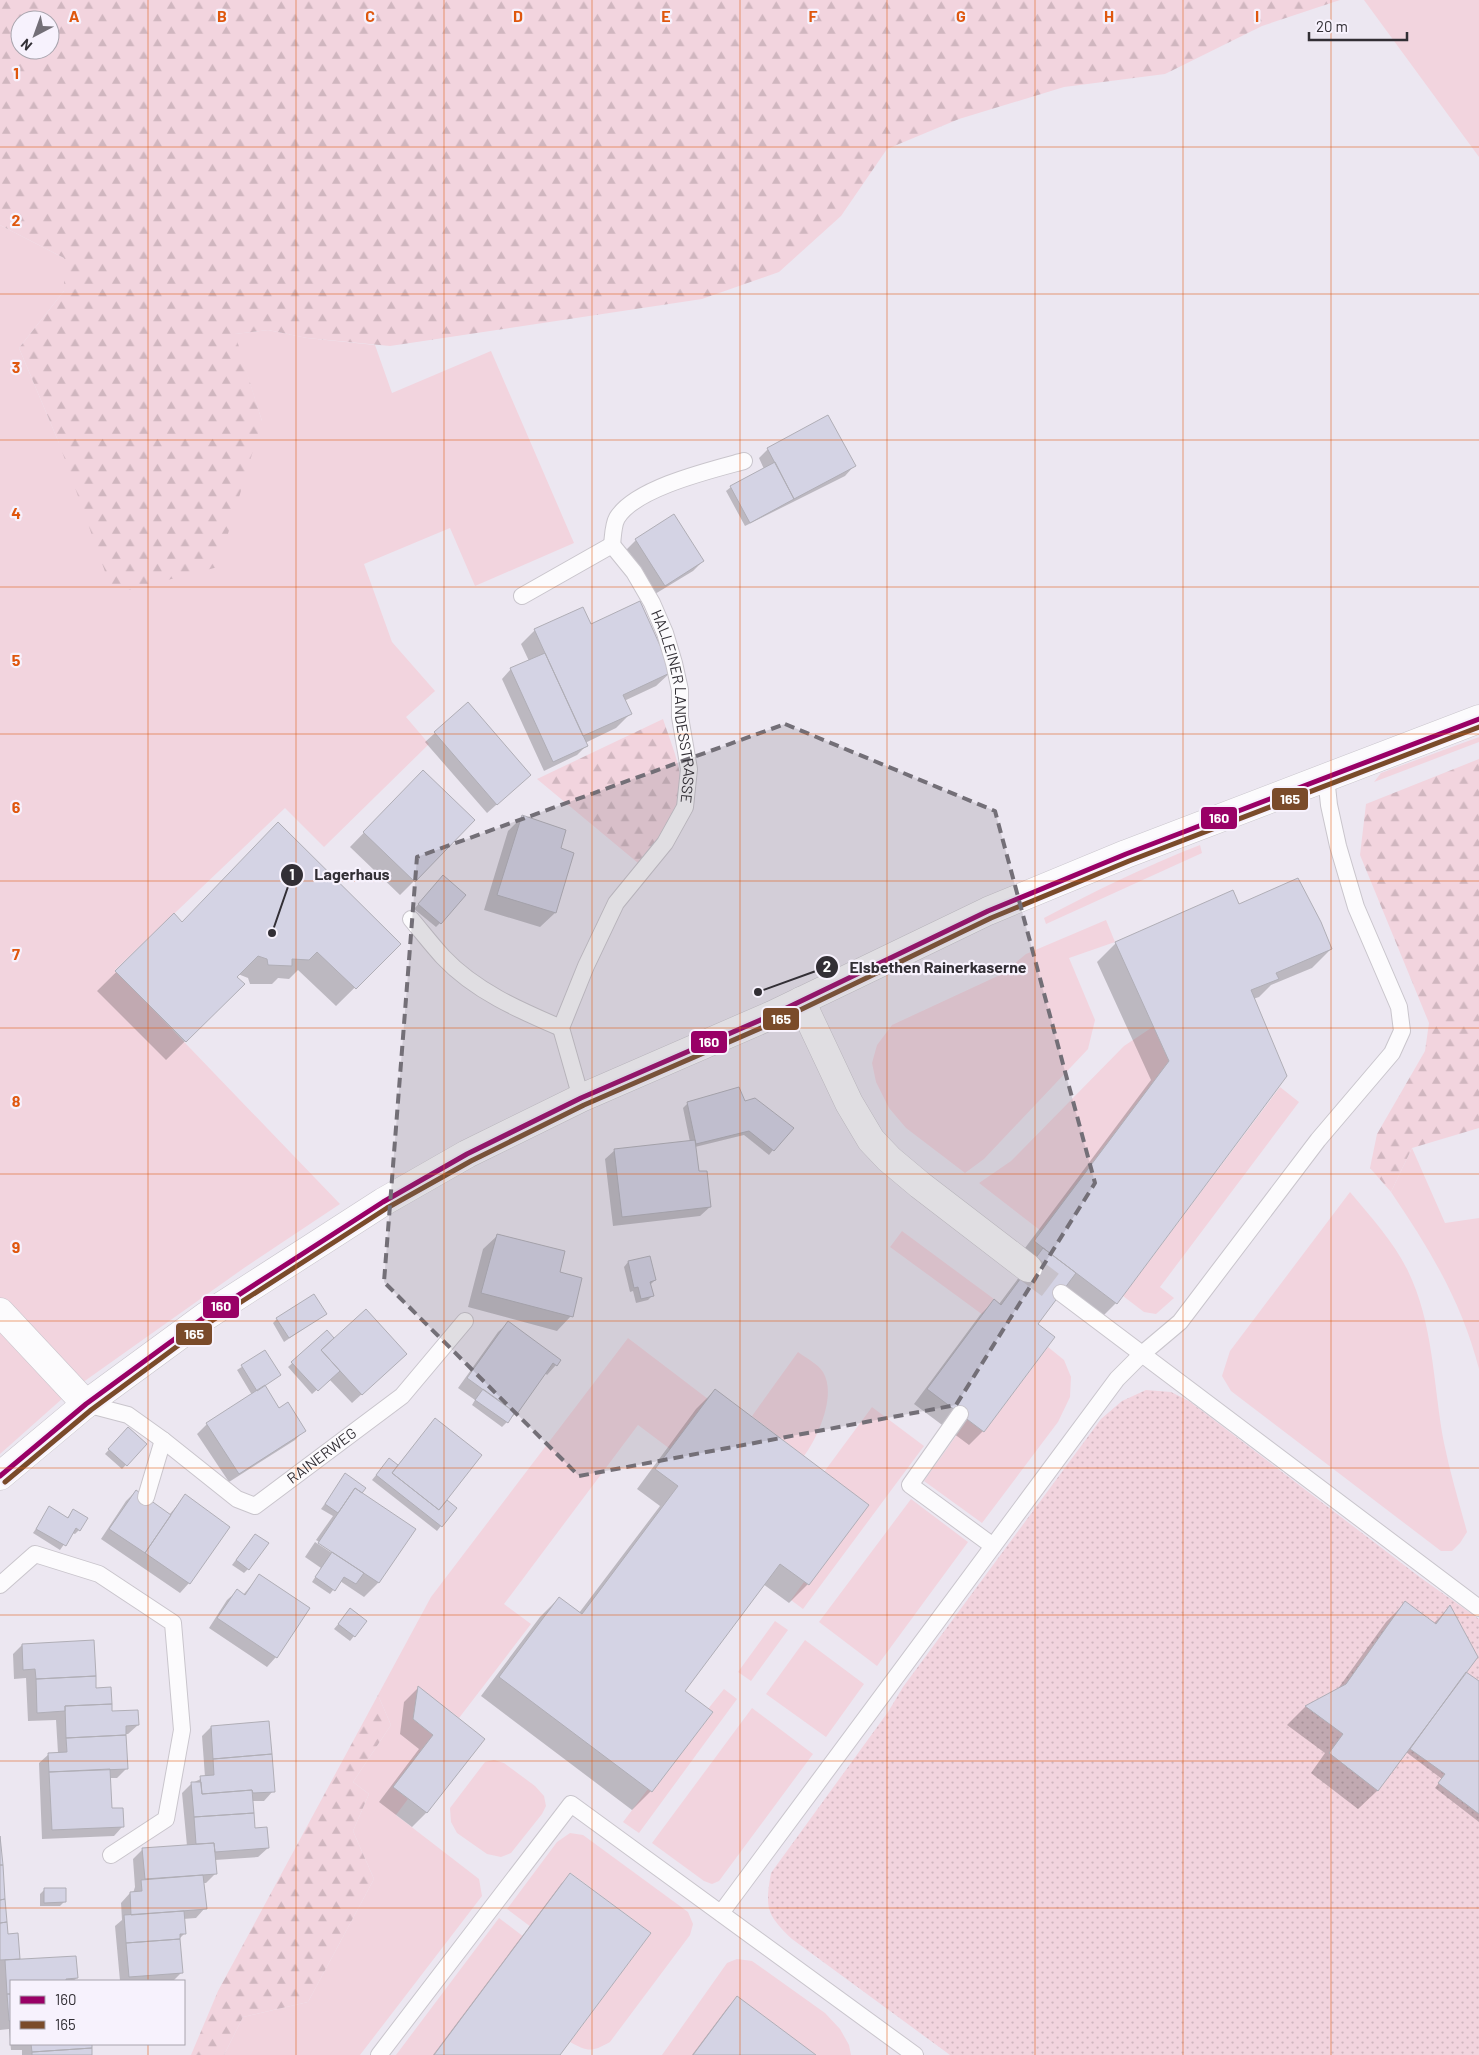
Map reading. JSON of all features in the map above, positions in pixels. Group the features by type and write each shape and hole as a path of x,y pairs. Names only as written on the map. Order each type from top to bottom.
{"main road":[{"path":"0,1476 86,1404 206,1316 383,1202 467,1154 581,1098 718,1040 988,911 1126,854 1479,719"},
{"path":"801,1001 849,1103 871,1140 889,1159 920,1185 1028,1268"},
{"path":"0,1312 86,1404"}],"lane":[{"path":"522,596 612,545 617,519 634,500 688,477 744,461"},
{"name":"HALLEINER LANDESSTRASSE","path":"561,1028 586,966 616,903 665,843 685,807 689,769 680,717 680,690 674,663 665,633 652,603 634,572 612,545"},
{"path":"720,1913 1118,1379 1142,1354 1180,1322 1318,1140 1392,1053 1402,1031 1399,1007 1356,907 1340,855 1329,805 1326,777"},
{"path":"411,919 444,958 487,992 524,1012 561,1028 581,1098"},
{"path":"1061,1294 1479,1608"},
{"name":"RAINERWEG","path":"86,1404 128,1415 163,1440 237,1499 256,1506 402,1396 465,1321"},
{"path":"960,1414 910,1485 993,1546"},
{"path":"146,1497 163,1440"},
{"path":"0,1585 35,1554 99,1574 173,1623 182,1730 166,1819 111,1855"},
{"path":"380,2055 571,1804 915,2055"}],"highlighted area":[{"path":"785,724 995,811 1095,1183 956,1405 579,1476 384,1282 417,857"}],"green space":[{"path":"0,0 1340,0 1262,26 1165,74 1064,87 959,119 887,149 841,216 779,272 702,299 390,346 307,338 268,330 235,334 262,421 218,567 113,594 59,443 19,348 64,291 64,258 0,225"},
{"path":"1364,0 1479,0 1479,157"},
{"path":"0,225 64,258 64,291 19,348 59,443 262,421 234,334 268,330 307,338 375,345 392,393 491,351 574,543 475,586 450,528 364,564 392,642 435,691 406,717 429,744 324,847 285,808 115,970 340,1204 244,1268 72,1390 0,1454"},
{"path":"663,719 679,768 681,798 675,814 638,863 537,779"},
{"path":"1479,737 1479,742 1374,782 1381,773"},
{"path":"1479,759 1479,1128 1412,1148 1391,1192 1370,1168 1377,1134 1425,1051 1429,1023 1360,855 1366,804"},
{"path":"1200,845 1202,853 1046,924 1044,918 1063,908 1140,870"},
{"path":"1106,920 1115,942 1069,958 1095,1020 1088,1049 984,1159 965,1173 906,1128 889,1108 876,1082 872,1063 877,1045 892,1025 1002,974 1026,954"},
{"path":"1154,1026 1169,1061 1041,1231 979,1183 1011,1161 1124,1046"},
{"path":"1280,1087 1299,1102 1160,1287 1174,1298 1156,1314 1144,1312 1123,1296"},
{"path":"1412,1148 1445,1223 1479,1218 1479,1369 1472,1344 1454,1298 1431,1255 1391,1192"},
{"path":"1350,1192 1395,1249 1407,1269 1423,1311 1432,1355 1444,1443 1467,1532 1452,1551 1441,1551 1231,1391 1222,1376 1230,1351"},
{"path":"902,1231 994,1299 983,1315 890,1247"},
{"path":"628,1338 708,1399 670,1449 638,1425 504,1604 531,1624 459,1718 418,1687 413,1719 433,1735 393,1787 408,1799 396,1815 479,1879 482,1896 360,2055 224,2055 243,2017 308,2002 374,1879 353,1831 369,1794 353,1782 391,1725 378,1695 431,1597"},
{"path":"1048,1347 1064,1360 1071,1377 1070,1397 1058,1422 982,1523 924,1481 968,1419 984,1432"},
{"path":"798,1352 821,1369 827,1381 828,1392 827,1404 820,1427 804,1456 752,1416"},
{"path":"1146,1390 1171,1392 1189,1401 1421,1578 1479,1619 1479,2055 950,2055 792,1939 772,1916 768,1903 771,1873 888,1712 903,1687 1101,1419 1122,1401"},
{"path":"872,1407 924,1446 803,1609 791,1600 804,1582 809,1585 824,1472"},
{"path":"911,1499 968,1542 877,1666 819,1622"},
{"path":"775,1621 788,1630 751,1681 738,1672"},
{"path":"805,1640 864,1684 826,1737 766,1694"},
{"path":"724,1689 737,1699 639,1833 623,1822 648,1789 652,1792 713,1712 708,1709"},
{"path":"378,1695 391,1725 353,1782 369,1794 353,1831 374,1879 308,2002 243,2017 224,2055 191,2055 218,1991"},
{"path":"752,1708 813,1754 719,1881 712,1884 704,1881 652,1843"},
{"path":"494,1760 504,1763 535,1786 544,1796 546,1806 542,1814 511,1853 501,1857 487,1854 457,1833 451,1822 450,1808 485,1762"},
{"path":"570,1833 583,1835 688,1912 693,1924 690,1935 610,2042 590,2050 570,2042 651,1933 571,1873 531,1927 507,1909 557,1842"},
{"path":"499,1918 524,1937 434,2055 396,2055"},
{"path":"737,1959 752,1961 825,2013 840,2029 849,2045 851,2055 662,2055 727,1963"}],"building":[{"path":"828,415 856,466 794,499 767,448"},
{"path":"775,462 794,499 750,523 730,486"},
{"path":"674,514 704,561 665,586 635,539"},
{"path":"640,601 672,672 623,695 632,714 583,736 534,629 583,607 591,624"},
{"path":"545,653 588,746 553,762 510,668"},
{"path":"468,702 531,775 497,805 434,732"},
{"path":"423,770 475,820 415,882 363,832"},
{"path":"522,815 566,830 561,848 574,853 556,913 497,895"},
{"path":"278,822 401,944 356,989 317,952 309,960 292,959 292,966 268,965 267,959 258,956 237,977 245,984 186,1042 115,971 174,913 182,922"},
{"path":"443,875 466,895 441,924 418,904"},
{"path":"1298,878 1321,922 1332,949 1276,973 1279,979 1251,990 1287,1076 1117,1304 1034,1241 1169,1061 1115,942 1233,890 1239,904"},
{"path":"739,1087 745,1101 755,1098 794,1128 774,1151 749,1131 696,1144 687,1102"},
{"path":"695,1140 699,1171 707,1171 711,1207 622,1217 614,1149"},
{"path":"497,1234 565,1251 560,1272 582,1278 573,1317 481,1293"},
{"path":"1043,1248 1076,1273 1038,1324 1055,1337 984,1432 927,1389 994,1299 1001,1305"},
{"path":"650,1256 656,1280 650,1282 654,1296 641,1299 638,1287 634,1288 628,1261"},
{"path":"314,1294 327,1314 289,1338 276,1318"},
{"path":"366,1309 407,1354 362,1395 321,1350"},
{"path":"508,1321 561,1360 557,1366 553,1363 517,1414 467,1378"},
{"path":"327,1330 334,1338 321,1350 340,1371 318,1391 291,1362"},
{"path":"265,1350 281,1375 257,1391 241,1365"},
{"path":"265,1385 279,1408 288,1402 306,1431 239,1474 206,1423"},
{"path":"483,1389 515,1412 508,1423 475,1400"},
{"path":"715,1389 869,1505 809,1585 780,1564 685,1691 713,1712 652,1792 499,1677 559,1597 582,1614 678,1486 655,1469"},
{"path":"435,1418 482,1455 439,1510 392,1473"},
{"path":"128,1427 147,1444 127,1466 108,1449"},
{"path":"389,1458 398,1465 392,1473 439,1510 447,1500 457,1508 442,1527 376,1475"},
{"path":"345,1473 366,1488 362,1493 355,1488 338,1513 325,1504"},
{"path":"355,1488 416,1529 379,1583 318,1543"},
{"path":"136,1490 171,1515 145,1553 109,1529"},
{"path":"185,1494 230,1527 190,1584 145,1553"},
{"path":"49,1506 68,1518 73,1509 88,1518 80,1531 76,1528 66,1546 36,1529"},
{"path":"255,1534 269,1543 249,1570 236,1560"},
{"path":"332,1552 364,1573 356,1584 344,1577 335,1591 315,1577"},
{"path":"259,1574 310,1608 277,1658 217,1618 237,1589 245,1595"},
{"path":"1405,1601 1436,1624 1450,1605 1478,1657 1378,1791 1329,1753 1343,1734 1305,1706 1346,1684"},
{"path":"350,1608 367,1621 355,1637 338,1624"},
{"path":"94,1640 96,1676 36,1679 35,1669 23,1670 22,1644"},
{"path":"1466,1672 1479,1681 1479,1814 1438,1783 1445,1774 1410,1749"},
{"path":"96,1676 96,1688 111,1687 112,1704 65,1706 65,1711 37,1713 36,1679"},
{"path":"418,1686 485,1739 427,1813 393,1787 433,1735 413,1719"},
{"path":"112,1704 112,1711 138,1710 139,1725 126,1726 126,1735 66,1738 65,1706"},
{"path":"269,1721 272,1754 213,1759 211,1726"},
{"path":"126,1735 128,1769 49,1772 48,1753 67,1752 66,1738"},
{"path":"272,1754 275,1792 253,1793 252,1790 202,1794 200,1776 214,1775 213,1759"},
{"path":"110,1769 112,1808 123,1808 124,1827 52,1830 49,1772"},
{"path":"191,1782 201,1782 202,1794 252,1790 254,1813 194,1817"},
{"path":"254,1813 255,1828 267,1827 269,1848 215,1852 214,1843 196,1844 194,1817"},
{"path":"0,1836 3,1865 0,1865"},
{"path":"214,1843 217,1874 145,1879 142,1848"},
{"path":"0,1865 3,1865 5,1899 0,1900"},
{"path":"570,1873 651,1933 560,2055 434,2055"},
{"path":"203,1875 207,1909 131,1915 130,1892 142,1891 141,1880"},
{"path":"44,1888 66,1888 66,1902 44,1903"},
{"path":"5,1899 7,1922 0,1923 0,1900"},
{"path":"184,1911 186,1934 180,1934 180,1939 126,1943 124,1915"},
{"path":"7,1922 8,1934 18,1933 20,1959 0,1960 0,1923"},
{"path":"180,1939 183,1973 129,1977 126,1943"},
{"path":"76,1956 78,1978 66,1980 10,1980 10,1994 7,1994 5,1960"},
{"path":"7,1994 10,1994 9,2021"},
{"path":"737,1996 816,2055 693,2055"},
{"path":"31,2045 92,2045 92,2048 32,2052"},
{"path":"92,2048 92,2055 32,2055 32,2052"}],"tunnel":[{"path":"1028,1268 1061,1293"}],"transit line":[{"name":"160","path":"0,1476 86,1404 206,1316 383,1202 467,1154 581,1098 772,1015 988,911 1126,854 1479,719"},
{"name":"165","path":"5,1482 91,1410 210,1322 387,1208 471,1161 584,1105 775,1022 991,918 1129,861 1479,727"}],"place":[{"name":"Lagerhaus","path":"272,933"},
{"name":"Elsbethen Rainerkaserne","path":"758,992"}]}
